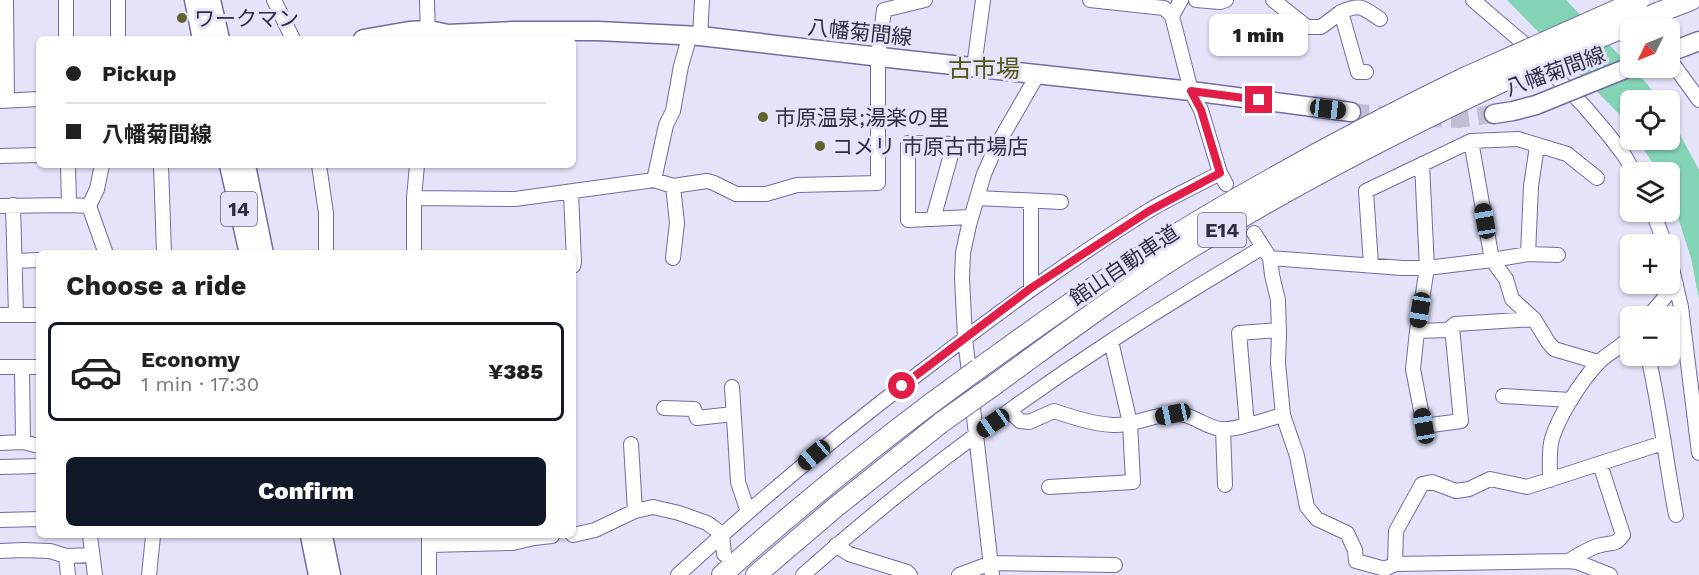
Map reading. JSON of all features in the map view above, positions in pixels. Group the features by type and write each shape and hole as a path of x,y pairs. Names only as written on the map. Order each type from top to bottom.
{"highway":[{"name":"館山自動車道","path":"756,575 837,506 942,422 1089,315 1191,248 1365,149 1469,86 1502,60 1639,0"},
{"name":"館山自動車道","path":"722,575 881,441 978,369 1126,266 1232,201 1356,132 1469,86 1575,48 1690,0"}],"main road":[{"path":"194,0 201,36"},
{"path":"211,0 219,36"},
{"name":"八幡菊間線","path":"380,36 409,31 428,35 513,31 598,31 695,35 1191,91 1351,112"},
{"path":"1680,48 1699,41"},
{"name":"八幡菊間線","path":"1494,114 1536,105 1620,71"},
{"name":"14","path":"230,168 248,250"},
{"name":"14","path":"247,168 263,250"},
{"path":"310,538 318,575"},
{"path":"323,538 331,575"}],"street":[{"path":"6,0 3,20 4,101 36,99"},
{"path":"66,0 66,36"},
{"path":"118,0 118,36"},
{"path":"274,0 292,36"},
{"path":"427,0 428,35"},
{"path":"654,180 666,125 673,111 681,66 695,35 702,0"},
{"path":"414,198 515,199 654,180 673,186 707,181 736,194 766,194 797,185 878,183 878,57 884,10 925,0"},
{"path":"974,67 983,0"},
{"path":"678,575 814,455 1031,288 1149,211 1223,178 1201,110 1191,91 1172,15 1164,8 1090,0"},
{"path":"1172,15 1181,0"},
{"path":"1196,0 1220,2 1226,0"},
{"path":"1273,0 1307,27 1321,27 1341,12 1351,8 1362,7 1380,19"},
{"path":"1473,0 1522,42 1584,106 1628,162"},
{"path":"1614,0 1631,18"},
{"path":"1341,12 1358,72 1366,72"},
{"path":"992,569 965,338 963,262 971,217 984,174 996,147 1038,74"},
{"path":"1680,74 1699,100"},
{"path":"1371,265 1366,191 1471,141 1518,139 1567,154 1597,178"},
{"path":"1471,141 1492,260 1506,279 1512,299 1534,319 1554,349 1598,362"},
{"path":"933,219 954,144 908,143 908,220 933,219 971,217"},
{"path":"1528,254 1531,186 1537,146"},
{"path":"0,156 36,155"},
{"path":"1422,164 1427,268 1413,369 1424,426 1461,421 1452,327"},
{"path":"68,168 69,205"},
{"path":"101,168 97,189 89,206 105,250"},
{"path":"161,168 164,250"},
{"path":"319,168 326,213 326,250"},
{"path":"414,250 417,168"},
{"path":"673,186 677,223 673,258"},
{"path":"571,192 573,250"},
{"path":"977,198 1061,202"},
{"path":"1031,202 1031,288"},
{"path":"16,315 15,261 7,206 89,206"},
{"path":"1254,232 1267,253 1278,300 1278,363 1283,415 1297,456 1307,507 1317,519 1347,533 1355,550 1356,561 1389,570 1514,568 1568,561 1577,562 1610,575"},
{"path":"802,575 958,448 1111,341 1267,253 1371,265 1427,268 1528,254 1558,255"},
{"path":"15,261 36,260"},
{"path":"1657,306 1668,294"},
{"path":"1678,294 1699,453"},
{"path":"0,315 36,315"},
{"path":"1417,331 1448,330 1455,324 1534,319"},
{"path":"1247,425 1239,333 1279,330"},
{"path":"1049,487 1133,482 1130,423 1111,341"},
{"path":"1550,480 1551,444 1557,424 1598,362 1620,348"},
{"path":"1650,366 1676,515"},
{"path":"0,367 36,367"},
{"path":"22,367 23,442"},
{"path":"732,387 738,482 748,512"},
{"path":"1503,396 1571,400"},
{"path":"664,408 694,409 697,418 734,414"},
{"path":"1010,411 1020,421 1029,422 1054,411 1070,417 1114,425 1173,414 1189,416 1223,429 1283,415"},
{"path":"1223,429 1225,485"},
{"path":"0,442 23,442 36,445"},
{"path":"1389,570 1396,531 1422,484 1432,482 1456,491 1469,489 1490,479 1527,487 1663,443"},
{"path":"631,444 634,511"},
{"path":"1568,561 1601,545 1618,541 1623,535 1600,464"},
{"path":"0,467 36,466"},
{"path":"576,534 595,530 634,511 653,507 707,523 722,534 724,554"},
{"path":"0,520 36,519"},
{"path":"90,538 95,575"},
{"path":"149,575 153,538"},
{"path":"429,575 429,540 513,543 530,538"},
{"path":"836,545 849,554 907,572 910,575"},
{"path":"0,551 50,551 66,556 93,555"},
{"path":"66,556 68,575"},
{"path":"958,575 992,569 1057,570 1115,565"}],"shaded area":[{"path":"1507,0 1566,0 1620,56 1620,78 1641,78 1652,90 1620,90 1620,115"},
{"path":"1680,135 1699,170 1699,299 1691,258 1679,222 1680,162 1652,162 1644,150 1680,150"}],"tunnel":[{"path":"1351,112 1396,116"},
{"path":"1424,118 1458,119 1494,114"}],"place":[{"name":"ワークマン","path":"182,18"},
{"name":"市原温泉;湯楽の里","path":"763,117"},
{"name":"コメリ 市原古市場店","path":"820,146"}],"district":[{"name":"古市場","path":"984,69"}],"route":[{"path":"902,386 1031,288 1149,211 1220,173 1201,110 1191,91 1259,100"}]}
